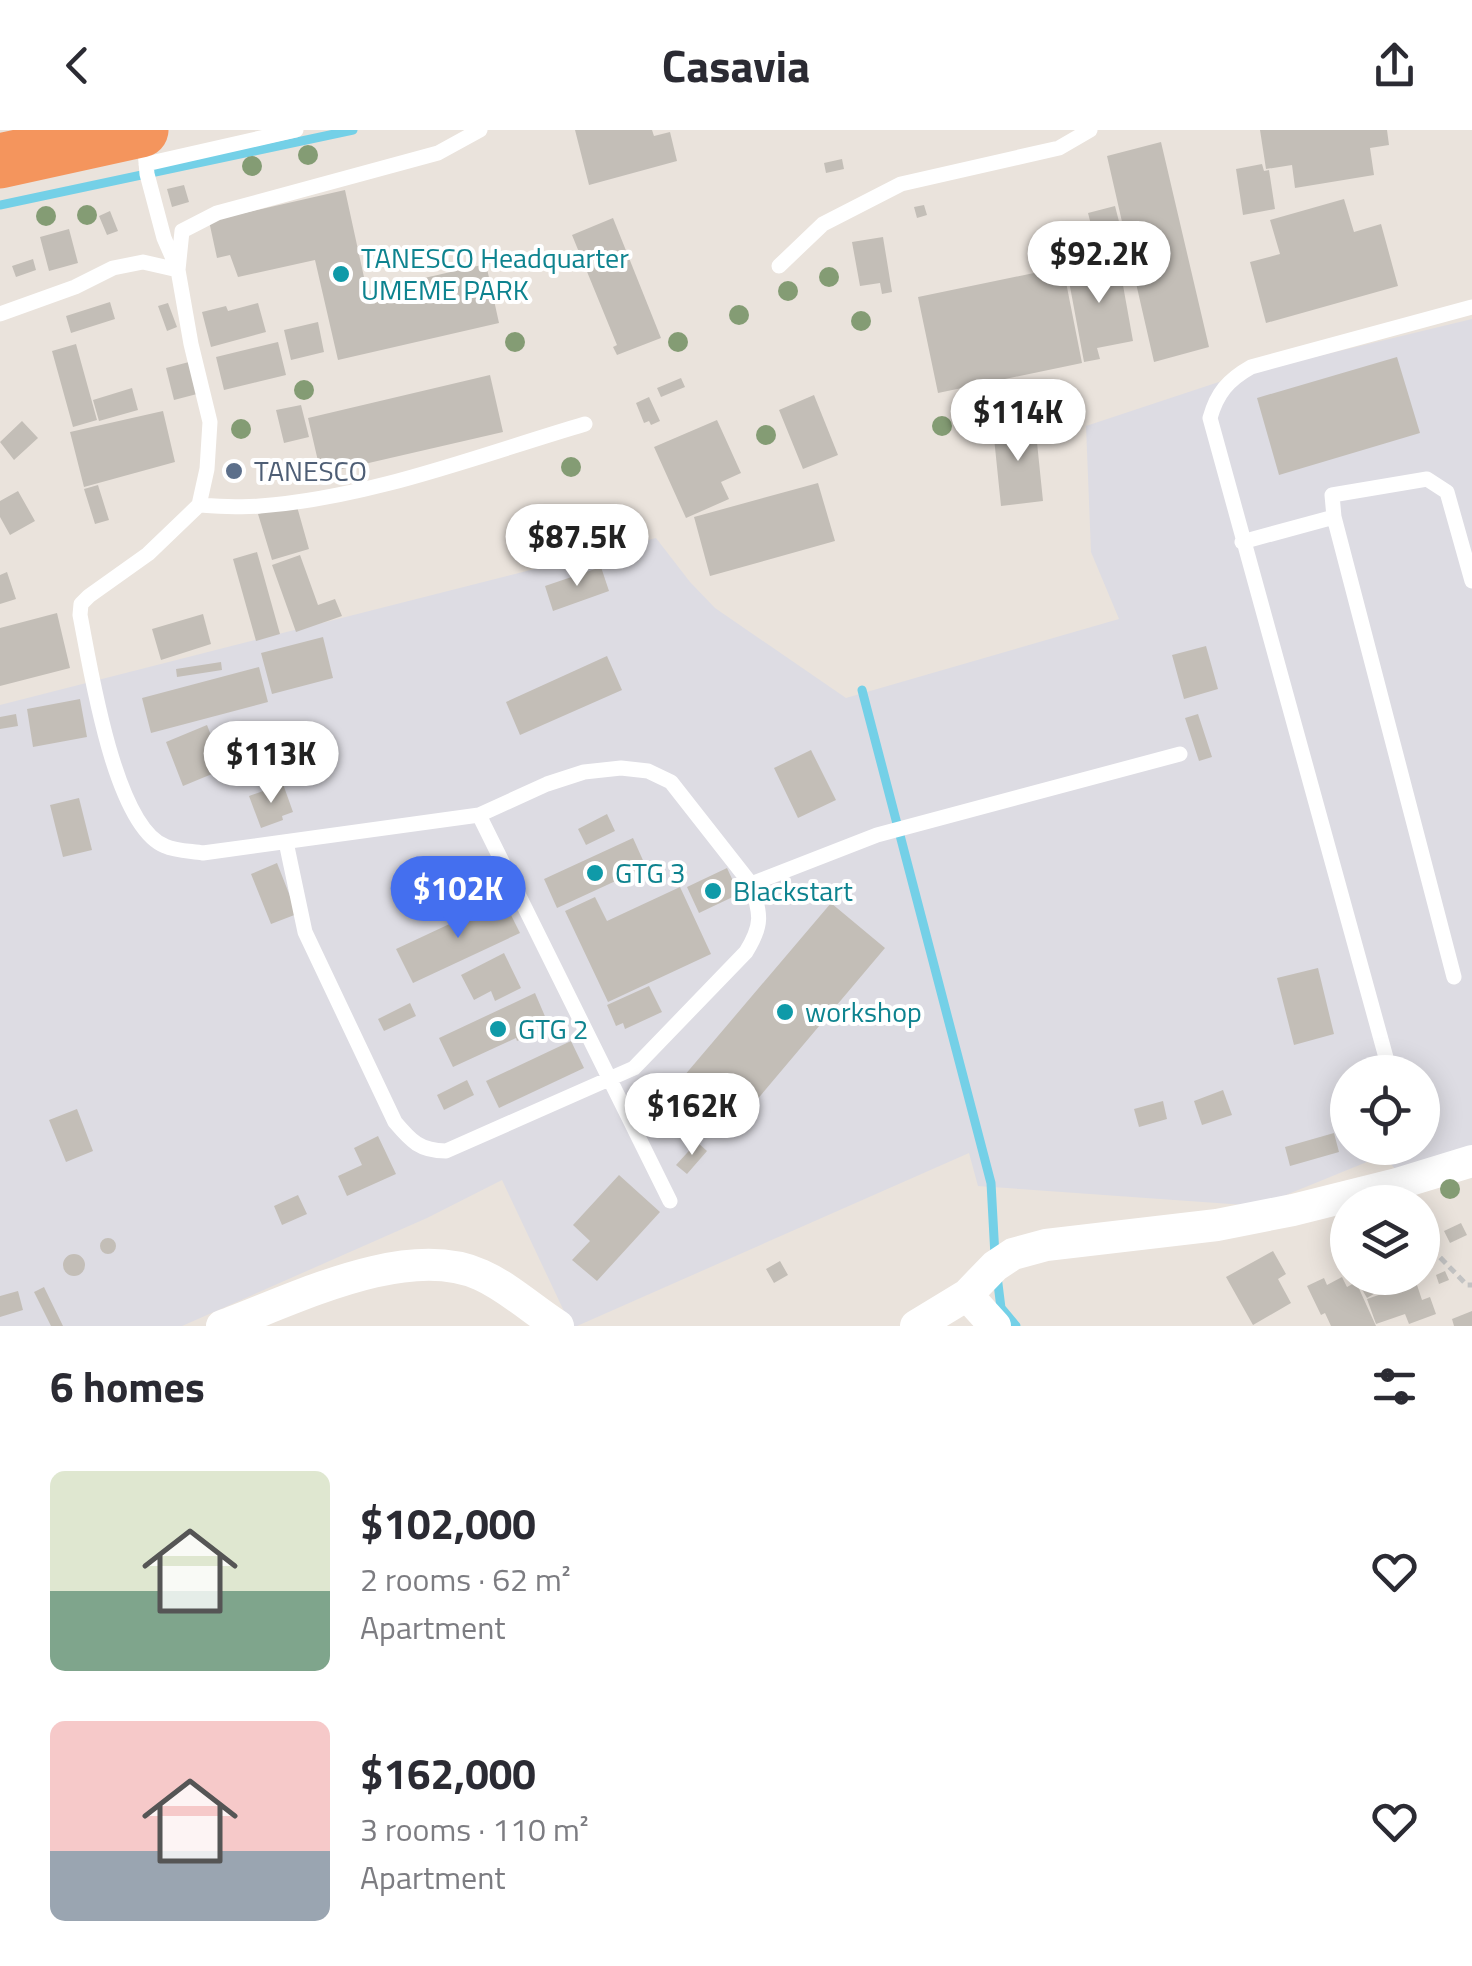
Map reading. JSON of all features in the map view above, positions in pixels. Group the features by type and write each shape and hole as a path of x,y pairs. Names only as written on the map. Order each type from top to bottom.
{"highway":[{"path":"0,161 143,141"}],"street":[{"path":"916,1326 967,1295 995,1266 1014,1254 1046,1245 1217,1225 1293,1210 1472,1161"},
{"path":"222,1326 397,1265 456,1268 481,1275 558,1326"},
{"path":"967,1295 995,1326"}],"lane":[{"path":"286,842 305,932 395,1122 414,1144 429,1151 446,1151 634,1068 746,952 759,930 751,884 671,782 648,771 621,768 584,772 547,784 479,816 204,853 164,846 142,829 102,726 80,615 89,596 148,554 198,505 210,422 178,270 164,238 143,141 296,130"},
{"path":"178,270 182,232 217,213 438,153 480,130"},
{"path":"778,266 823,224 901,184 1059,148 1090,130"},
{"path":"0,314 75,287 113,268 143,262 178,270"},
{"path":"1385,1055 1210,418 1216,396 1234,376 1269,361 1472,306"},
{"path":"198,505 258,507 314,499 586,424"},
{"path":"1454,978 1334,517 1332,495 1427,478 1448,492 1472,581"},
{"path":"1242,542 1334,517"},
{"path":"751,884 878,836 1180,754"},
{"path":"479,816 670,1200"}],"path":[{"path":"1440,1257 1467,1285 1472,1285"}],"shaded area":[{"path":"1472,319 1472,1147 1440,1156 1440,1055 1330,1055 1330,1165 1359,1165 1259,1206 978,1186 969,1153 571,1326 502,1180 427,1218 182,1326 0,1326 0,705 656,538 715,608 846,698 1119,619 1091,552 1086,426 1240,375"}],"building":[{"path":"575,130 652,130 654,136 670,132 677,161 589,185"},
{"path":"1260,130 1387,130 1389,145 1370,148 1374,175 1295,188 1292,165 1266,169"},
{"path":"1161,142 1209,347 1154,362 1107,156"},
{"path":"842,159 844,169 826,173 824,163"},
{"path":"1262,164 1264,171 1269,170 1275,209 1243,215 1236,169"},
{"path":"184,185 189,202 172,207 167,189"},
{"name":"TANESCO Headquarter UMEME PARK","path":"345,190 367,291 486,264 499,323 338,360 315,260 238,277 230,255 217,258 209,221"},
{"path":"1344,199 1354,232 1381,224 1398,286 1266,323 1250,262 1280,254 1270,220"},
{"path":"924,205 927,215 917,218 914,207"},
{"path":"1115,206 1123,237 1096,244 1088,213"},
{"path":"110,211 118,231 107,235 99,216"},
{"path":"613,218 661,338 617,355 613,347 617,345 572,235"},
{"path":"69,229 78,263 49,271 40,237"},
{"path":"883,237 892,292 882,294 880,283 860,286 852,242"},
{"path":"1107,257 1108,266 1119,263 1133,341 1097,348 1100,359 1084,362 1066,265"},
{"path":"33,259 36,270 16,277 12,266"},
{"path":"1063,267 1082,363 938,393 918,297"},
{"path":"110,302 115,319 71,333 66,316"},
{"path":"168,303 177,327 167,331 158,306"},
{"path":"258,303 266,332 211,347 202,312 226,306 228,311"},
{"path":"318,322 324,352 291,360 284,330"},
{"path":"278,342 286,375 224,390 216,357"},
{"path":"76,344 97,420 73,427 52,351"},
{"path":"1397,357 1420,433 1279,475 1257,398"},
{"path":"189,362 197,394 174,400 166,368"},
{"path":"490,375 503,432 321,474 308,418"},
{"path":"681,378 685,387 661,397 657,388"},
{"path":"132,388 138,410 99,421 93,400"},
{"path":"814,395 838,455 803,469 779,410"},
{"path":"649,397 660,421 651,425 649,421 644,423 636,403"},
{"path":"301,405 309,437 284,443 276,410"},
{"path":"163,411 175,462 84,487 70,432"},
{"path":"717,420 741,473 721,482 729,499 686,518 654,447"},
{"path":"22,421 38,438 14,460 0,442"},
{"path":"1035,423 1043,501 1001,506 993,428"},
{"path":"818,483 835,541 710,576 694,517"},
{"path":"98,485 109,520 95,524 84,489"},
{"path":"18,491 35,521 10,535 0,517 0,501"},
{"path":"296,503 309,549 272,560 258,514"},
{"path":"257,552 280,634 256,641 233,559"},
{"path":"300,555 318,605 335,599 342,616 296,632 272,565"},
{"path":"601,567 609,591 553,611 545,586"},
{"path":"7,572 16,599 0,604 0,575"},
{"path":"57,613 70,668 0,686 0,628"},
{"path":"203,614 211,644 161,660 152,629"},
{"path":"323,637 333,678 272,694 261,653"},
{"path":"1206,646 1218,689 1184,699 1172,655"},
{"path":"607,656 622,690 520,735 506,702"},
{"path":"221,662 222,670 177,677 176,669"},
{"path":"259,667 268,702 151,733 142,698"},
{"path":"80,699 87,737 33,747 27,709"},
{"path":"16,714 18,726 0,729 0,717"},
{"path":"1198,714 1212,757 1199,761 1185,718"},
{"path":"207,725 224,769 183,786 166,742"},
{"path":"811,750 836,800 798,818 774,768"},
{"path":"283,784 293,812 261,828 249,796"},
{"path":"79,798 92,850 63,857 50,805"},
{"path":"607,814 615,831 586,845 578,829"},
{"name":"GTG 3","path":"633,838 646,867 557,908 544,879"},
{"path":"465,862 484,898 455,912 449,901 433,908 420,885"},
{"path":"277,863 297,914 271,924 251,874"},
{"name":"Blackstart","path":"727,868 739,894 699,913 687,887"},
{"path":"680,887 711,954 608,1002 565,911 595,897 607,921"},
{"path":"503,899 520,933 413,983 396,949"},
{"name":"workshop","path":"831,903 885,948 739,1121 684,1076"},
{"path":"504,953 521,988 495,1001 491,991 474,1000 461,975"},
{"path":"1318,968 1334,1034 1294,1045 1277,978"},
{"path":"649,986 662,1012 625,1029 623,1023 616,1026 607,1005"},
{"name":"GTG 2","path":"535,993 547,1021 536,1026 538,1031 453,1067 439,1038"},
{"path":"410,1003 416,1016 384,1031 378,1019"},
{"path":"571,1041 584,1068 499,1108 486,1081"},
{"path":"467,1080 474,1095 444,1110 437,1095"},
{"path":"1223,1090 1232,1115 1202,1125 1194,1101"},
{"path":"1163,1101 1167,1119 1139,1127 1134,1109"},
{"path":"77,1109 93,1151 66,1162 49,1120"},
{"path":"1330,1134 1330,1155 1290,1166 1285,1147"},
{"path":"378,1136 396,1174 347,1196 338,1176 362,1165 354,1148"},
{"path":"697,1142 707,1151 687,1174 676,1165"},
{"path":"619,1175 660,1212 597,1281 572,1260 590,1241 573,1225"},
{"path":"298,1195 307,1214 282,1225 274,1206"},
{"path":"1461,1223 1467,1235 1450,1243 1444,1231"},
{"path":"108,1238 116,1246 108,1254 100,1246"},
{"path":"1273,1251 1286,1274 1278,1279 1291,1303 1253,1325 1226,1277"},
{"path":"74,1254 82,1257 82,1273 74,1276 66,1273 63,1265 66,1257"},
{"path":"780,1261 788,1275 774,1283 766,1269"},
{"path":"1445,1271 1449,1280 1440,1284 1440,1273"},
{"path":"1324,1278 1327,1285 1330,1283 1330,1295 1362,1295 1376,1326 1331,1326 1307,1286"},
{"path":"44,1287 63,1326 51,1326 34,1292"},
{"path":"18,1291 23,1310 0,1317 0,1296"},
{"path":"1379,1295 1420,1295 1422,1300 1430,1297 1436,1314 1409,1324 1405,1314 1376,1324 1367,1299"},
{"path":"1472,1311 1472,1326 1454,1326 1452,1319"}],"waterway":[{"path":"0,205 353,130"},
{"path":"862,690 991,1183 995,1256"},
{"path":"997,1276 1001,1308 1016,1326"}],"place":[{"name":"TANESCO Headquarter UMEME PARK","path":"341,274"},
{"name":"TANESCO","path":"234,471"},
{"name":"GTG 3","path":"595,873"},
{"name":"Blackstart","path":"713,891"},
{"name":"workshop","path":"785,1012"},
{"name":"GTG 2","path":"498,1029"}]}
